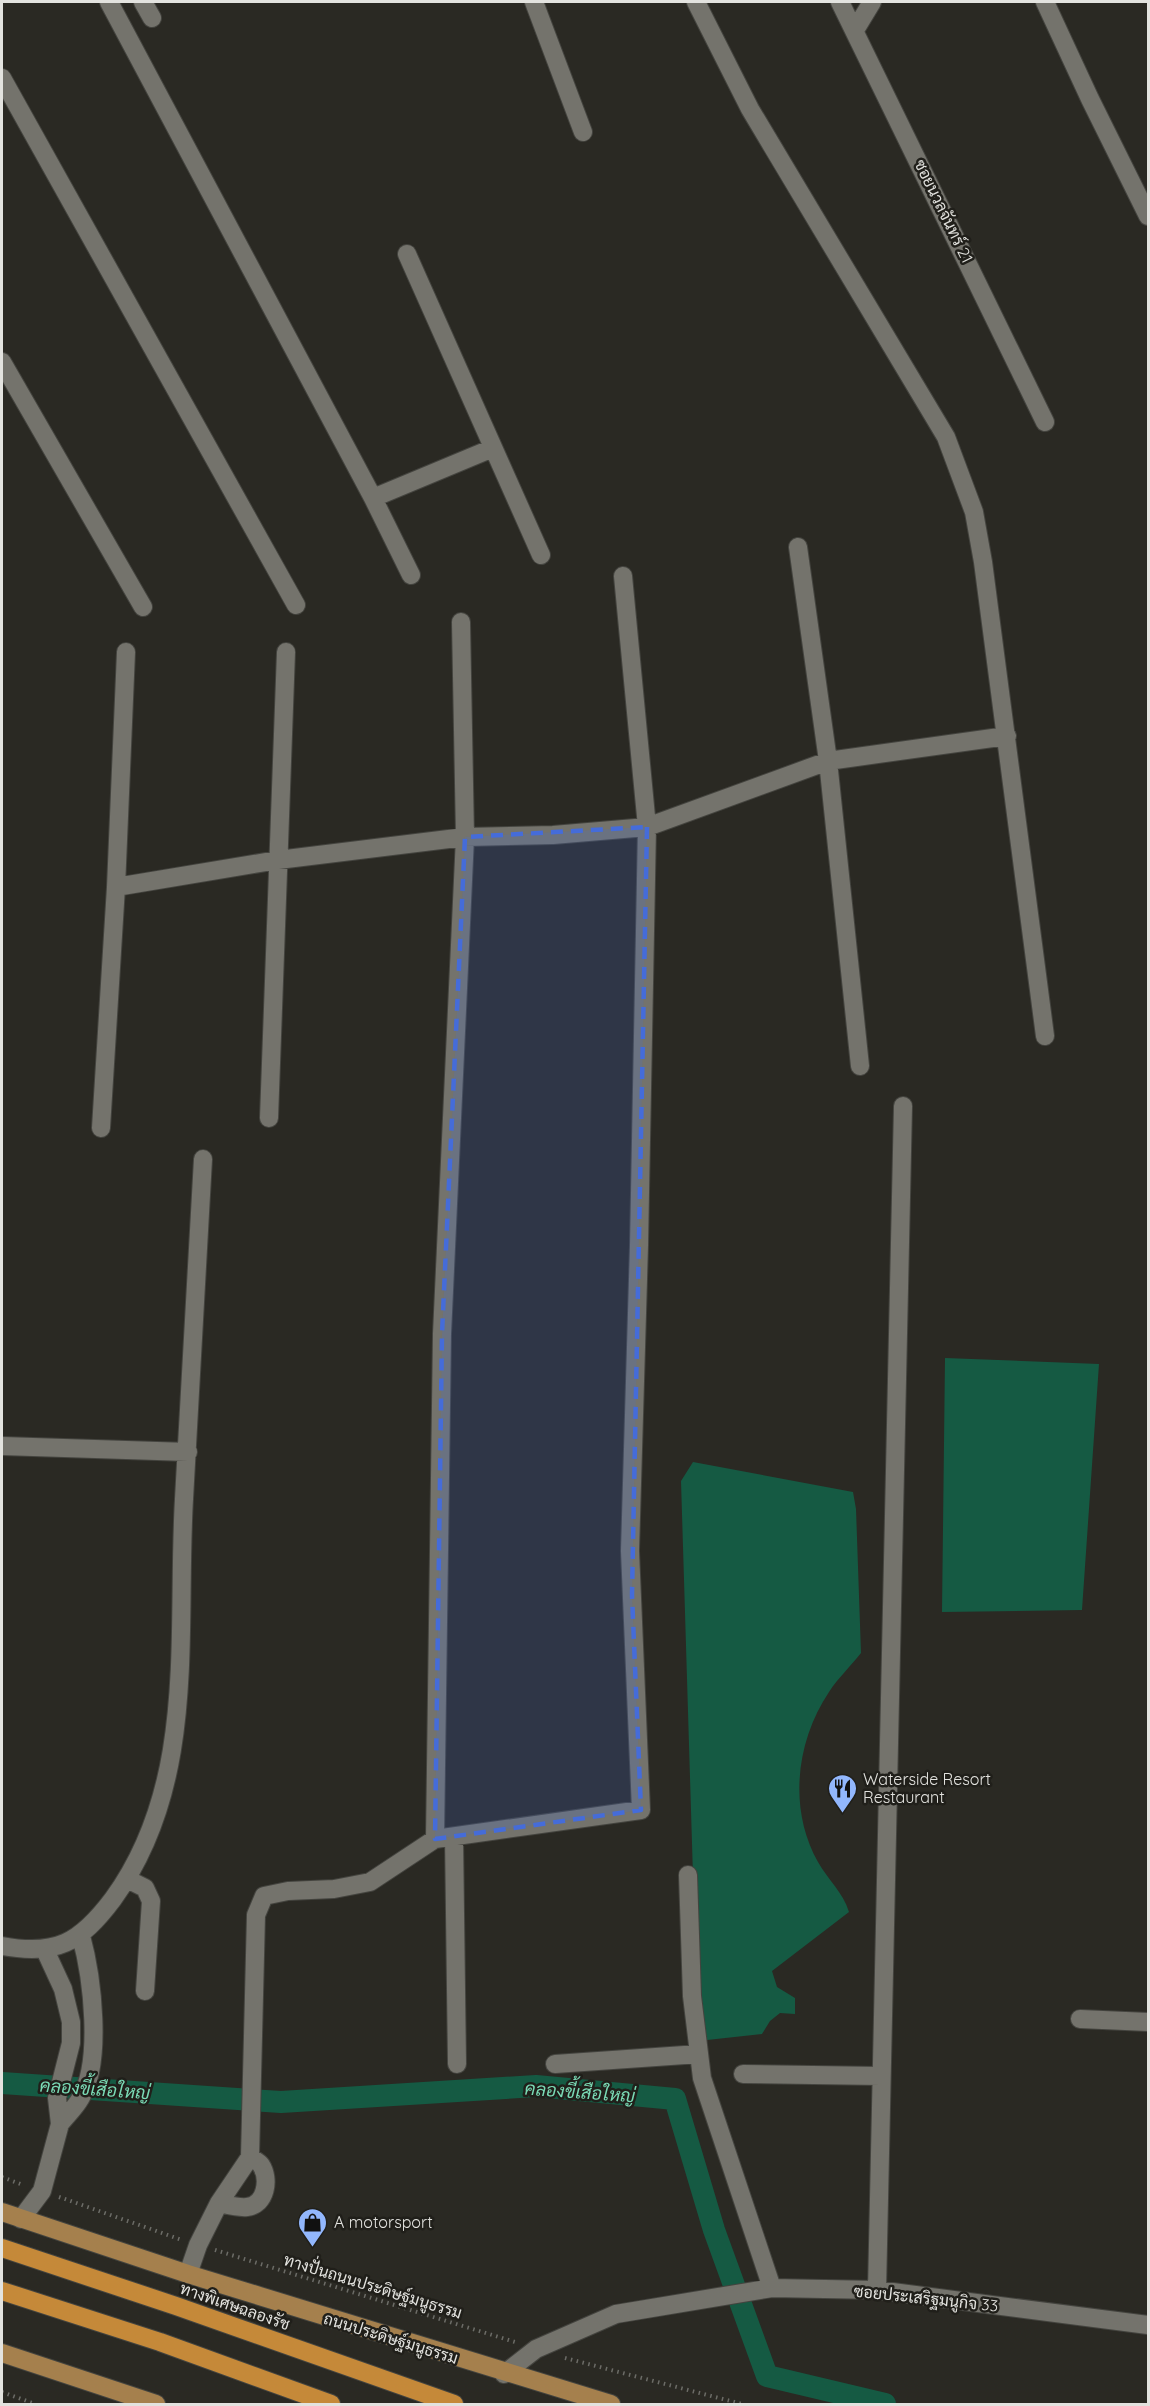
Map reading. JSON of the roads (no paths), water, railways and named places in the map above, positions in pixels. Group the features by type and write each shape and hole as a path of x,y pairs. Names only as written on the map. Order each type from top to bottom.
{"highway":[{"name":"ทางพิเศษฉลองรัช","path":"2,2248 176,2306 454,2404"},
{"path":"2,2291 160,2342 331,2404"}],"main road":[{"name":"ถนนประดิษฐ์มนูธรรม","path":"2,2212 188,2274 504,2374 611,2404"},
{"path":"2,2353 156,2404"}],"street":[{"path":"109,2 373,498 411,575"},
{"path":"142,2 152,18"},
{"path":"534,2 583,132"},
{"path":"696,2 750,109 946,436 974,512 984,561 1045,1036"},
{"name":"ซอยนวลจันทร์ 21","path":"840,2 1045,422"},
{"path":"855,30 872,2"},
{"path":"1045,2 1090,99 1149,216"},
{"path":"2,78 296,605"},
{"path":"407,254 541,555"},
{"path":"2,362 144,607"},
{"path":"373,498 493,448"},
{"path":"798,548 828,761 860,1066"},
{"path":"188,2274 198,2245 219,2204 250,2157 254,2072 256,1915 264,1896 288,1891 334,1889 370,1882 435,1839 641,1810 630,1551 639,1245 647,827 623,576"},
{"path":"435,1839 442,1334 465,837 461,622"},
{"path":"100,1128 116,887 126,652"},
{"path":"269,1118 286,652"},
{"path":"116,887 278,860 465,837 553,835 647,827 828,761 1007,736"},
{"path":"877,2290 903,1106"},
{"path":"2,1946 45,1950 57,1948 81,1936 127,1879 155,1821 172,1757 180,1698 184,1500 203,1158"},
{"path":"2,1446 188,1452"},
{"path":"454,1837 458,2064"},
{"path":"688,1875 692,1996 702,2078 772,2288"},
{"path":"127,1879 145,1888 151,1901 145,1991"},
{"path":"60,2124 81,2098 95,2044 86,1953 81,1936"},
{"path":"21,2219 42,2191 60,2124 57,2098 71,2043 71,2022 63,1989 45,1950"},
{"path":"1080,2019 1149,2022"},
{"path":"555,2064 699,2054"},
{"path":"744,2074 881,2076"},
{"path":"219,2204 249,2207 260,2202 265,2193 265,2179 261,2164 250,2157"},
{"name":"ซอยประเสริฐมนูกิจ 33","path":"504,2374 537,2349 616,2314 772,2288 877,2290 1149,2325"}],"waterway":[{"name":"คลองขี้เสือใหญ่","path":"2,2083 281,2102 536,2086 675,2099 714,2230 767,2376 885,2404"}],"place":[{"name":"Waterside Resort Restaurant","path":"842,1814"},
{"name":"A motorsport","path":"313,2248"}]}
